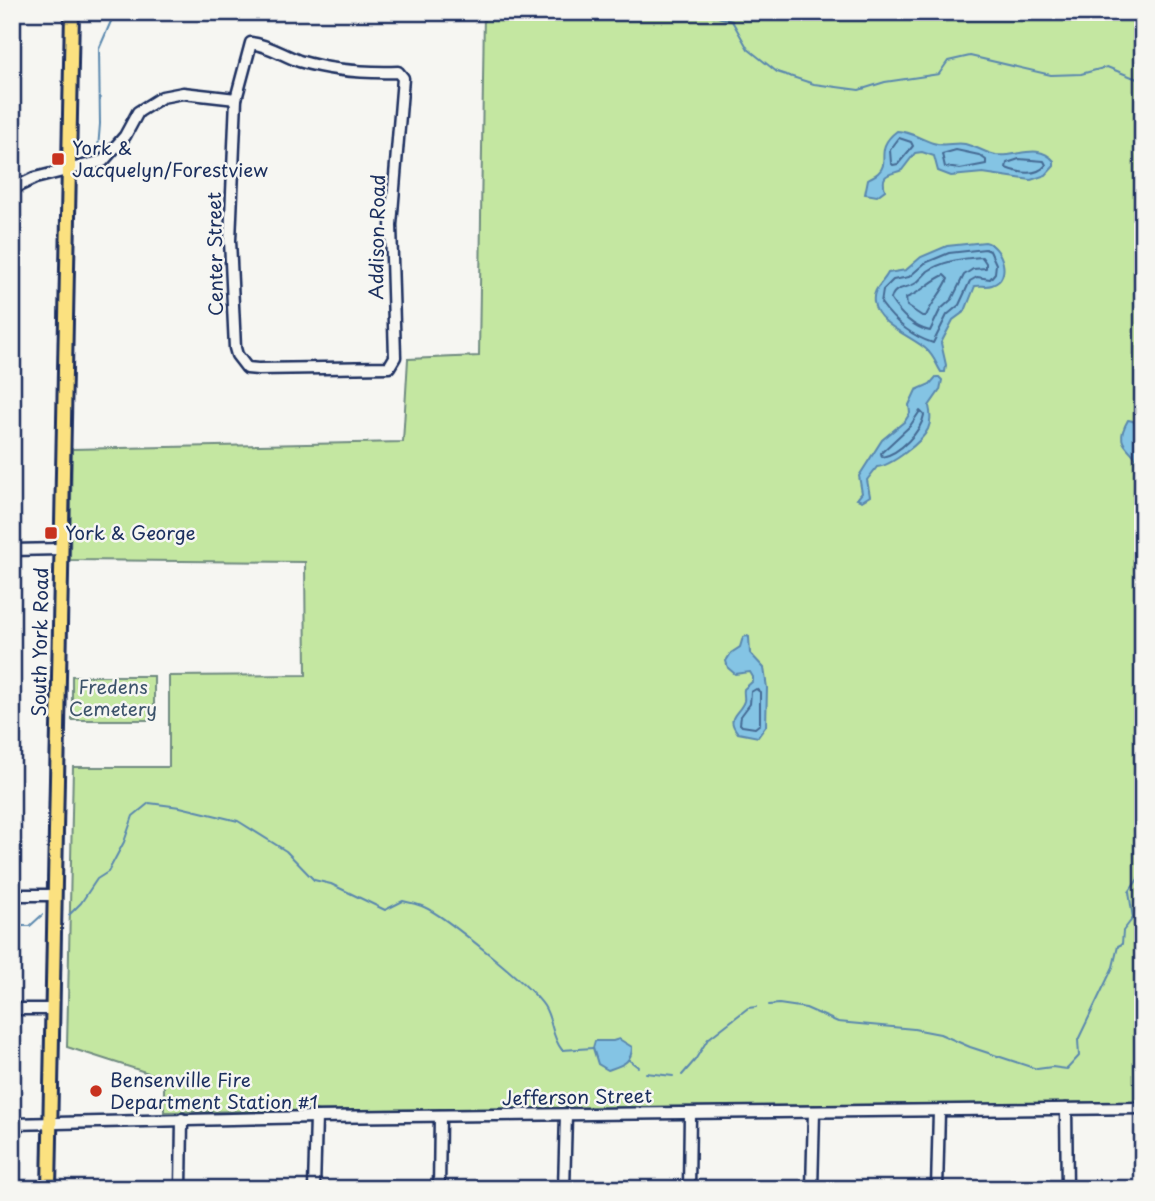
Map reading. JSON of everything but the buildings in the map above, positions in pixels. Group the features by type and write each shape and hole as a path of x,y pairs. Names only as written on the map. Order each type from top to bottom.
{"main road":[{"name":"South York Road","path":"49,1189 72,12"}],"street":[{"name":"Center Street","path":"297,60 251,43 236,99 230,240 237,355 247,368 258,369 381,368 391,365"},
{"name":"Addison Road","path":"297,60 330,69 363,73 398,72 403,78 391,225 396,357 391,365"},
{"path":"12,189 35,178 103,161 125,136 138,112 162,97 183,93 236,99"},
{"path":"12,550 61,550"},
{"path":"12,895 55,895"},
{"path":"12,1009 53,1009"},
{"name":"Jefferson Street","path":"12,1124 316,1117 1143,1108"},
{"path":"1066,1109 1067,1189"},
{"path":"937,1189 939,1111"},
{"path":"813,1189 814,1112"},
{"path":"689,1189 690,1114"},
{"path":"564,1189 566,1115"},
{"path":"439,1189 440,1116"},
{"path":"314,1189 316,1117"},
{"path":"181,1189 182,1119"}],"green space":[{"path":"484,12 1143,12 1143,1102 164,1112 164,1078 67,1047 73,767 169,767 169,676 306,675 305,562 70,560 72,449 403,442 408,359 479,356"},
{"name":"Fredens Cemetery","path":"72,676 154,676 154,720 72,720"}],"water":[{"path":"897,131 937,144 965,144 996,155 1041,152 1054,161 1054,166 1046,175 1031,180 983,173 951,176 938,171 934,156 915,153 902,170 885,177 885,190 877,196 865,194 868,179 882,169 884,149"},
{"path":"985,242 991,244 1000,255 1003,262 1002,276 992,285 975,286 965,311 953,320 941,343 946,365 945,372 941,372 926,349 881,317 874,302 875,293 888,273 906,270 921,257 947,246"},
{"path":"936,377 942,380 940,390 929,406 930,421 925,434 898,458 877,467 867,480 870,496 862,501 857,499 862,493 859,476 882,440 905,421 916,390 930,384"},
{"path":"1128,420 1133,421 1143,432 1143,506 1139,495 1141,468 1124,444 1122,435"},
{"path":"747,636 750,653 764,668 767,688 766,726 758,737 738,733 732,723 744,701 744,689 753,681 753,677 750,672 735,674 728,668 726,661 731,653 740,647 743,637"},
{"path":"619,1039 632,1047 632,1052 622,1065 608,1070 598,1064 593,1048 595,1041"}],"waterway":[{"path":"88,155 98,149 99,49 115,12"},
{"path":"500,12 513,12"},
{"path":"700,12 732,21 748,49 777,72 814,84 859,90 885,82 939,74 948,61 970,56 1051,75 1081,74 1107,67 1137,79 1143,78"},
{"path":"69,915 81,903 97,879 108,872 124,842 133,816 149,803 180,807 238,821 286,851 314,880 331,884 385,910 403,901 435,913 487,953 536,997 547,1011 562,1050 593,1048"},
{"path":"769,1005 806,1008 838,1022 940,1034 1037,1069 1067,1069 1079,1056 1078,1040 1113,967 1118,946 1122,944 1123,931 1133,918 1129,892 1138,879 1143,864"},
{"path":"12,926 30,926 42,915"},
{"path":"682,1075 708,1039 748,1008 756,1007"},
{"path":"629,1060 638,1067"},
{"path":"646,1073 673,1076"}],"place":[{"name":"York & Jacquelyn/Forestview","path":"58,159"},
{"name":"York & George","path":"51,533"},
{"name":"Bensenville Fire Department Station #1","path":"96,1091"}]}
